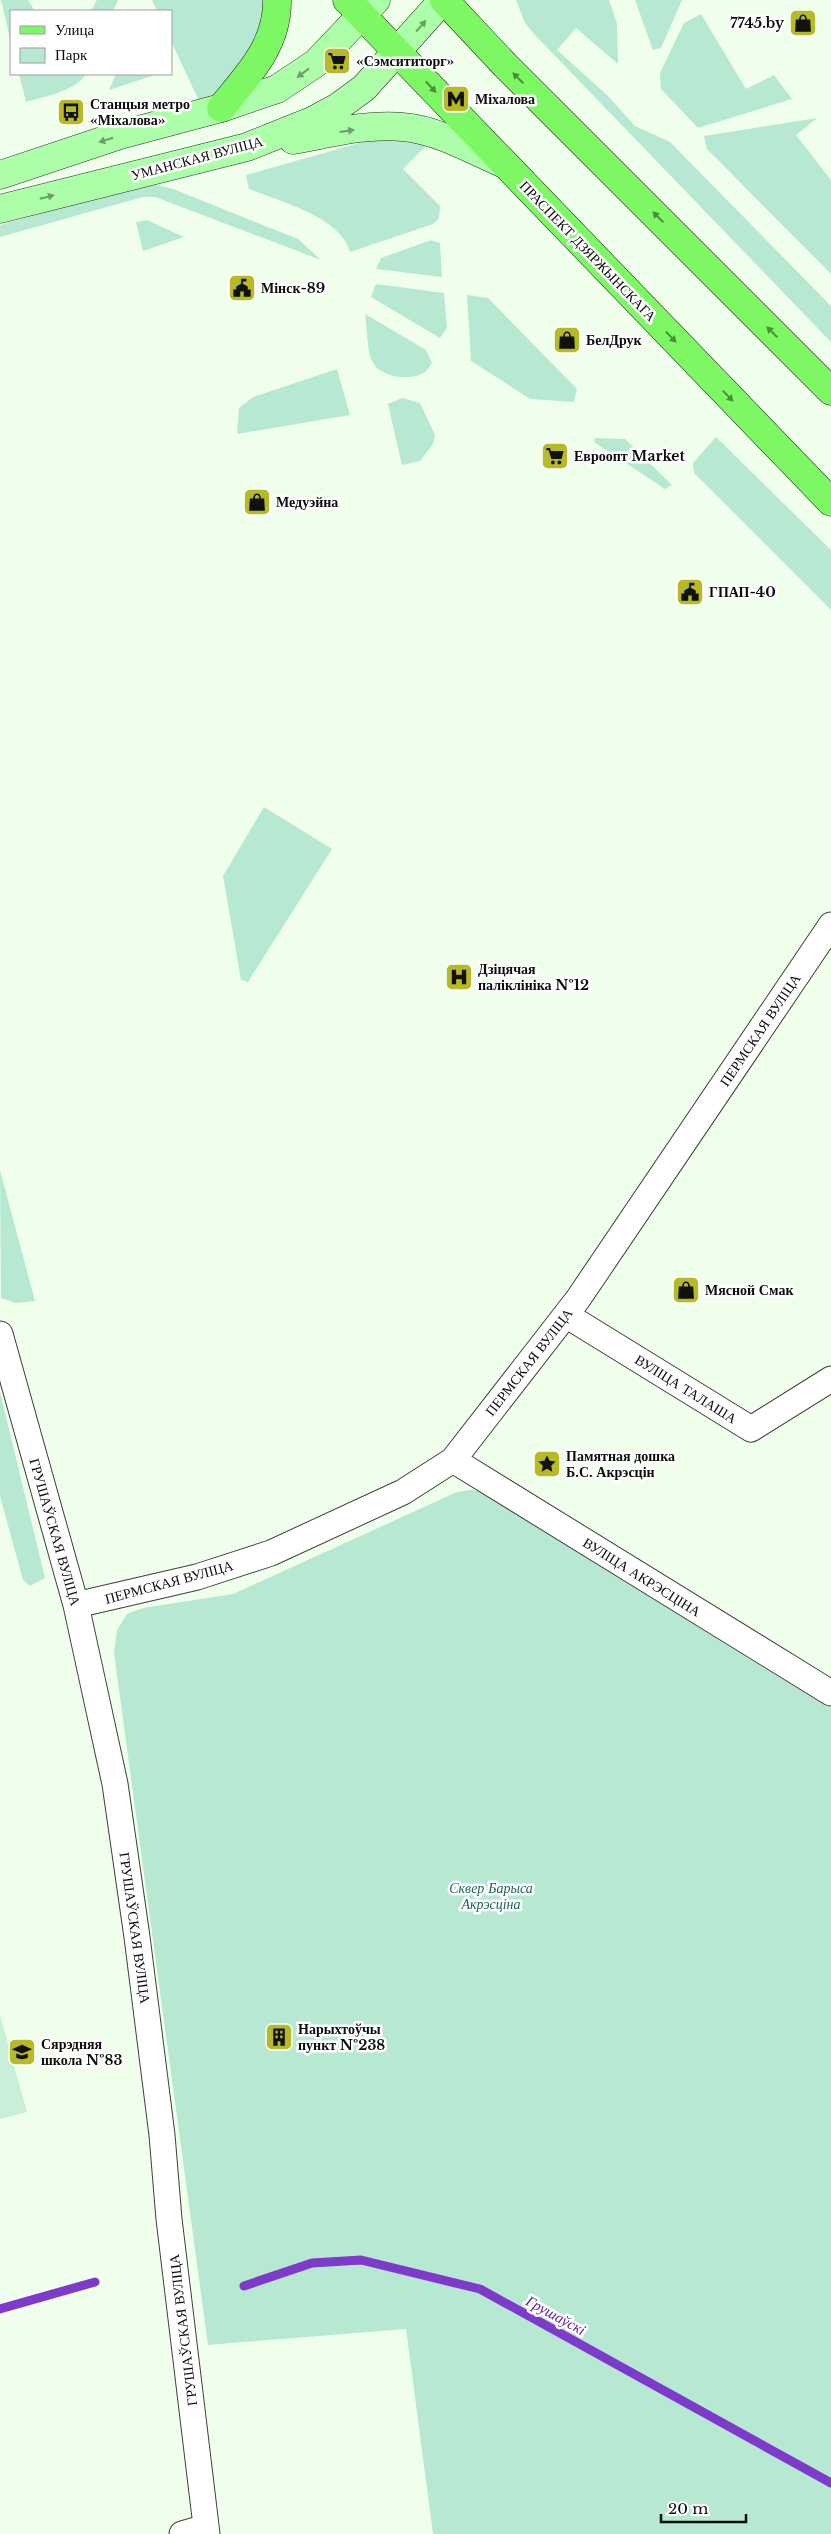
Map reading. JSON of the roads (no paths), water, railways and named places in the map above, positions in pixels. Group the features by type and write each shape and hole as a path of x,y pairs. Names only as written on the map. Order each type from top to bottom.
{"main road":[{"path":"221,108 259,62 270,40 278,14 277,0"},
{"path":"444,0 505,65 831,391"},
{"name":"УМАНСКАЯ ВУЛІЦА","path":"0,209 247,147 312,121 338,107 364,88 444,0"},
{"path":"0,175 120,135 221,108 277,89 316,63 362,5"},
{"name":"ПРАСПЕКТ ДЗЯРЖЫНСКАГА","path":"362,5 398,52 831,502"},
{"path":"247,147 384,126 404,127 438,136 504,164"}],"street":[{"name":"ПЕРМСКАЯ ВУЛІЦА","path":"76,1605 198,1577 272,1553 403,1492 454,1460 566,1315 828,936"},
{"name":"ВУЛІЦА ТАЛАША","path":"566,1315 751,1429 831,1379"},
{"name":"ГРУШАЎСКАЯ ВУЛІЦА","path":"0,1334 76,1605 115,1784 138,1937 206,2531"},
{"name":"ВУЛІЦА АКРЭСЦІНА","path":"454,1460 831,1693"},
{"path":"182,2534 206,2531"}],"waterway":[{"name":"Грушаўскі","path":"244,2286 312,2263 361,2260 480,2289 831,2483"},
{"name":"Грушаўскі","path":"0,2309 95,2282"}],"place":[{"name":"7745.by","path":"803,23"},
{"name":"«Сэмсититорг»","path":"337,61"},
{"name":"Міхалова","path":"456,99"},
{"name":"Станцыя метро «Міхалова»","path":"71,112"},
{"name":"Мінск-89","path":"242,288"},
{"name":"БелДрук","path":"567,340"},
{"name":"Евроопт Market","path":"555,456"},
{"name":"Медуэйна","path":"257,502"},
{"name":"ГПАП-40","path":"690,592"},
{"name":"Дзіцячая паліклініка №12","path":"459,977"},
{"name":"Мясной Смак","path":"686,1290"},
{"name":"Памятная дошка Б.С. Акрэсцін","path":"547,1464"},
{"name":"Нарыхтоўчы пункт №238","path":"279,2037"},
{"name":"Сярэдняя школа №83","path":"22,2052"}],"park label":[{"name":"Сквер Барыса Акрэсціна","path":"491,1896"}]}
